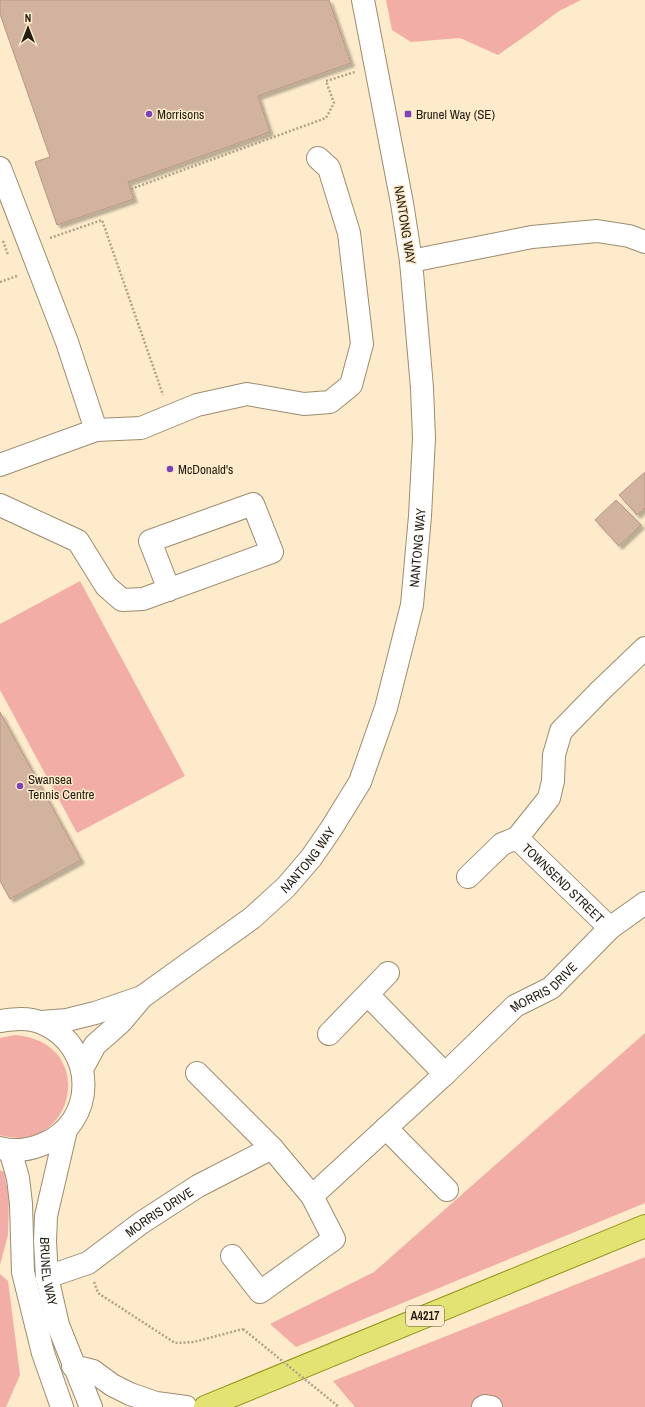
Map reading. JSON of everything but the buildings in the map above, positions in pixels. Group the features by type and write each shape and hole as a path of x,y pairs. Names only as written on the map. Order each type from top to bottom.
{"main road":[{"name":"A4217","path":"205,1407 645,1226"}],"street":[{"name":"NANTONG WAY","path":"82,1068 95,1045 121,1022 142,997 252,918 286,887 311,858 360,782 386,708 412,605 420,516 424,438 422,388 411,261 402,203 363,0"},
{"path":"0,465 96,430 141,428 198,405 247,394 304,404 330,402 351,385 362,344 349,233 329,168 318,158"},
{"path":"0,168 66,342 96,430"},
{"path":"411,261 532,237 597,231 629,236 645,242"},
{"path":"0,506 78,541 106,586 122,600 143,599 169,590 272,552 253,504 150,541 169,590"},
{"name":"TOWNSEND STREET","path":"468,877 502,844 517,838 549,798 554,781 554,755 561,731 645,648"},
{"name":"TOWNSEND STREET","path":"517,838 610,928"},
{"name":"MORRIS DRIVE","path":"312,1196 445,1074 515,1006 551,988 610,928 645,903"},
{"path":"329,1034 388,973"},
{"path":"368,995 445,1074"},
{"name":"NANTONG WAY","path":"41,1022 67,1020 95,1013 142,997"},
{"path":"4,1017 21,1018 41,1022 59,1033 74,1048 82,1068 84,1091 78,1112 66,1130 50,1142 32,1149 5,1149"},
{"path":"197,1074 272,1148 312,1196 334,1239 260,1292 232,1256"},
{"path":"386,1128 447,1190"},
{"name":"BRUNEL WAY","path":"66,1130 46,1216 45,1241 47,1277 58,1325 73,1366 91,1407"},
{"name":"MORRIS DRIVE","path":"47,1277 88,1263 141,1223 198,1186 272,1148"},
{"name":"BRUNEL WAY","path":"5,1149 18,1178 21,1204 23,1272 43,1353 62,1407"},
{"path":"73,1366 93,1371 112,1385 130,1394 156,1403 186,1407"},
{"path":"483,1407 490,1407"}],"path":[{"path":"131,189 326,118 334,104 326,81 360,70 376,68"},
{"path":"47,239 102,220 170,416"},
{"path":"2,238 8,255"},
{"path":"0,282 17,276 14,269"},
{"path":"88,1263 98,1294 175,1343 194,1342 243,1329 339,1407"}],"shaded area":[{"path":"386,0 581,0 559,11 498,55 460,38 411,42 392,30"},
{"path":"80,581 185,776 77,833 0,690 0,624"},
{"path":"645,1033 645,1203 296,1347 270,1324 374,1272"},
{"path":"15,1035 42,1042 59,1057 67,1076 67,1096 60,1115 46,1130 25,1137 0,1135 0,1038"},
{"path":"0,1170 4,1172 9,1196 8,1235 0,1265"},
{"path":"645,1257 645,1407 355,1407 333,1381"},
{"path":"0,1274 8,1281 20,1375 6,1407 0,1407"}],"place":[{"name":"Morrisons","path":"149,114"},
{"name":"Brunel Way (SE)","path":"408,114"},
{"name":"McDonald's","path":"170,469"},
{"name":"Swansea Tennis Centre","path":"20,786"}]}
